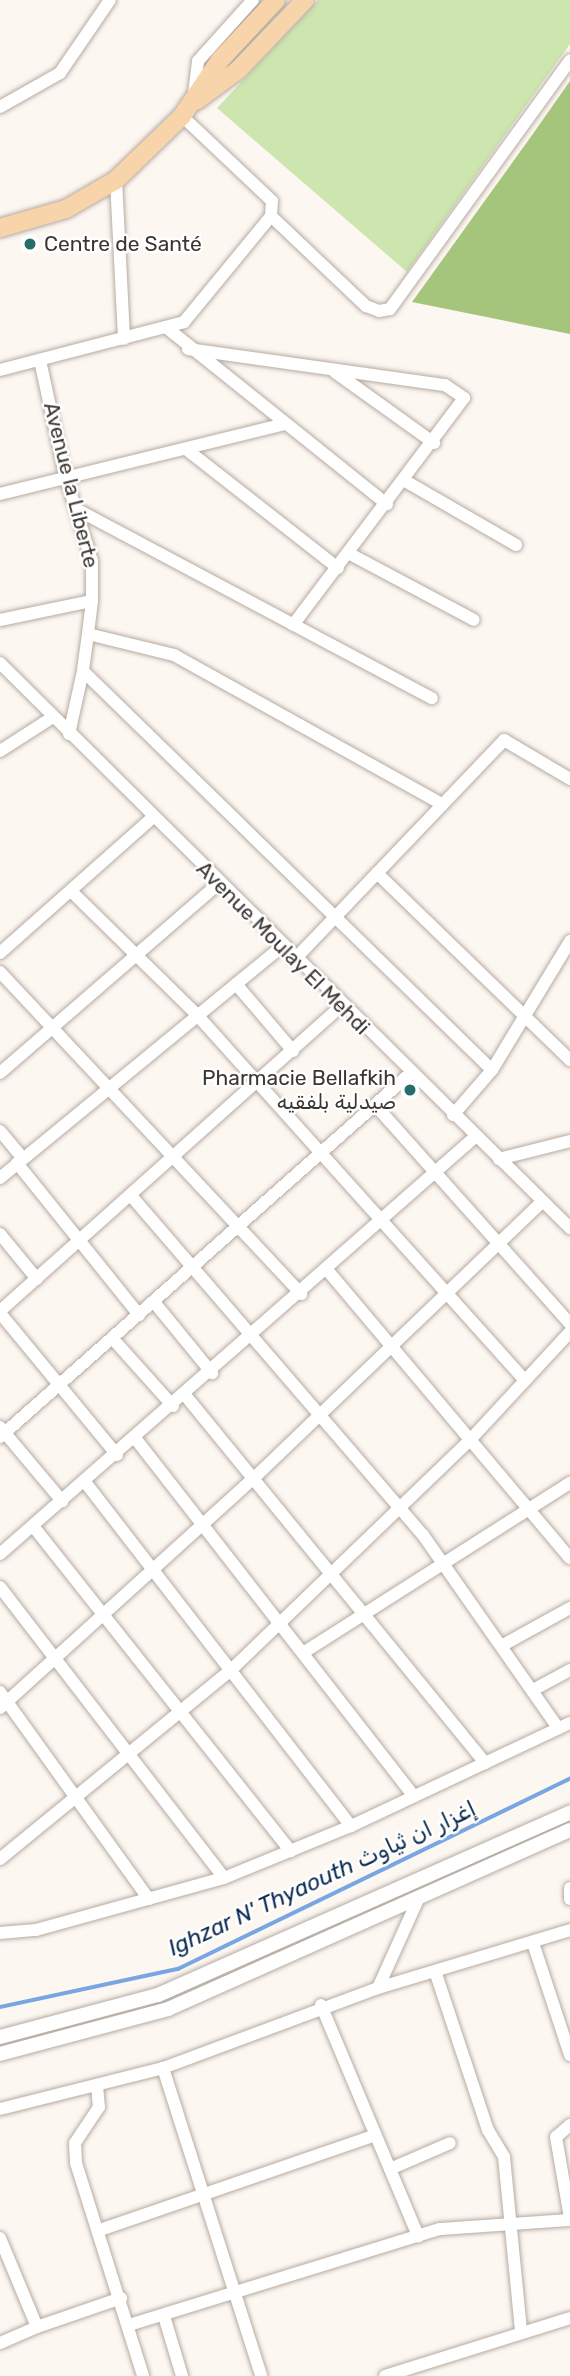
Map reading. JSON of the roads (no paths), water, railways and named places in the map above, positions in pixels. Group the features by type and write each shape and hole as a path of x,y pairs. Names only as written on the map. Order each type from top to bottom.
{"main road":[{"path":"187,109 220,60 276,0"},
{"path":"0,228 65,209 116,180 187,109 238,70 305,0"}],"street":[{"path":"0,107 60,73 110,0"},
{"path":"0,370 184,322 271,216 272,201 187,109 198,61 253,0"},
{"path":"271,216 366,306 390,309 570,60"},
{"path":"116,180 124,339"},
{"path":"167,328 188,349 387,504"},
{"path":"188,349 457,390 464,398 407,482 293,625"},
{"name":"Avenue la Liberte","path":"40,360 65,475 92,561 92,601 88,634 69,734"},
{"path":"332,370 434,443"},
{"path":"0,494 65,475 286,424"},
{"path":"186,449 338,568"},
{"path":"407,482 516,545"},
{"path":"76,509 432,698"},
{"path":"350,554 474,620"},
{"path":"0,621 92,601"},
{"path":"88,634 174,655 442,804"},
{"name":"Avenue Moulay El Mehdi","path":"0,663 341,1006 570,1228"},
{"path":"83,671 492,1070"},
{"path":"0,751 53,717"},
{"path":"295,959 504,740 570,779"},
{"path":"0,953 152,818"},
{"path":"377,873 528,1013 570,1060"},
{"path":"0,1073 138,960 219,883"},
{"path":"71,891 138,960 198,1016 525,1380"},
{"path":"453,1115 492,1070 570,943"},
{"path":"0,1178 282,946"},
{"path":"0,972 178,1156 301,1294"},
{"path":"236,984 293,1051"},
{"path":"117,1455 0,1312 260,1084 341,1006"},
{"path":"62,1501 2,1432 194,1268 411,1073"},
{"path":"376,1106 499,1241 570,1324"},
{"path":"0,1131 81,1243 139,1315"},
{"path":"0,1535 5,1550 384,1222 475,1137"},
{"path":"499,1159 564,1142 570,1155"},
{"path":"0,1933 149,1899 224,1878 351,1826 564,1726 533,1690 443,1560 320,1413 132,1198"},
{"path":"149,1899 78,1797 3,1700 106,1614 254,1478 389,1343 543,1201"},
{"path":"0,1234 37,1279"},
{"path":"328,1271 570,1558"},
{"path":"154,1302 212,1373"},
{"path":"0,1860 232,1670 334,1575 470,1440 570,1332"},
{"path":"113,1339 173,1406"},
{"path":"185,1395 366,1613 485,1763"},
{"path":"135,1438 306,1651 414,1797"},
{"path":"85,1482 155,1568 351,1826"},
{"path":"306,1651 443,1560 570,1483"},
{"path":"33,1526 183,1709 291,1851"},
{"path":"0,1587 131,1752 224,1878"},
{"path":"503,1645 570,1608"},
{"path":"533,1690 570,1670"},
{"path":"0,2037 167,1992 570,1812"},
{"path":"0,2054 167,2009 570,1829"},
{"path":"570,1888 570,1899"},
{"path":"378,1988 419,1897"},
{"path":"0,2109 163,2068 321,2005 570,1930"},
{"path":"533,1943 570,2055"},
{"path":"435,1972 488,2130 504,2157 522,2330"},
{"path":"321,2005 373,2136 418,2236"},
{"path":"163,2068 261,2376"},
{"path":"97,2085 99,2107 74,2154 100,2230 143,2376"},
{"path":"129,2325 235,2295 418,2236 509,2220 570,2219 556,2137 570,2125"},
{"path":"100,2230 373,2136"},
{"path":"390,2169 450,2143"},
{"path":"0,2238 37,2327"},
{"path":"0,2343 121,2298"},
{"path":"164,2316 182,2376"},
{"path":"385,2376 522,2330 570,2318"}],"waterway":[{"name":"Ighzar N' Thyaouth إغزار ان ثياوث","path":"0,2007 178,1969 570,1779"}],"place":[{"name":"Centre de Santé","path":"30,244"},
{"name":"Pharmacie Bellafkih صيدلية بلفقيه","path":"410,1090"}]}
